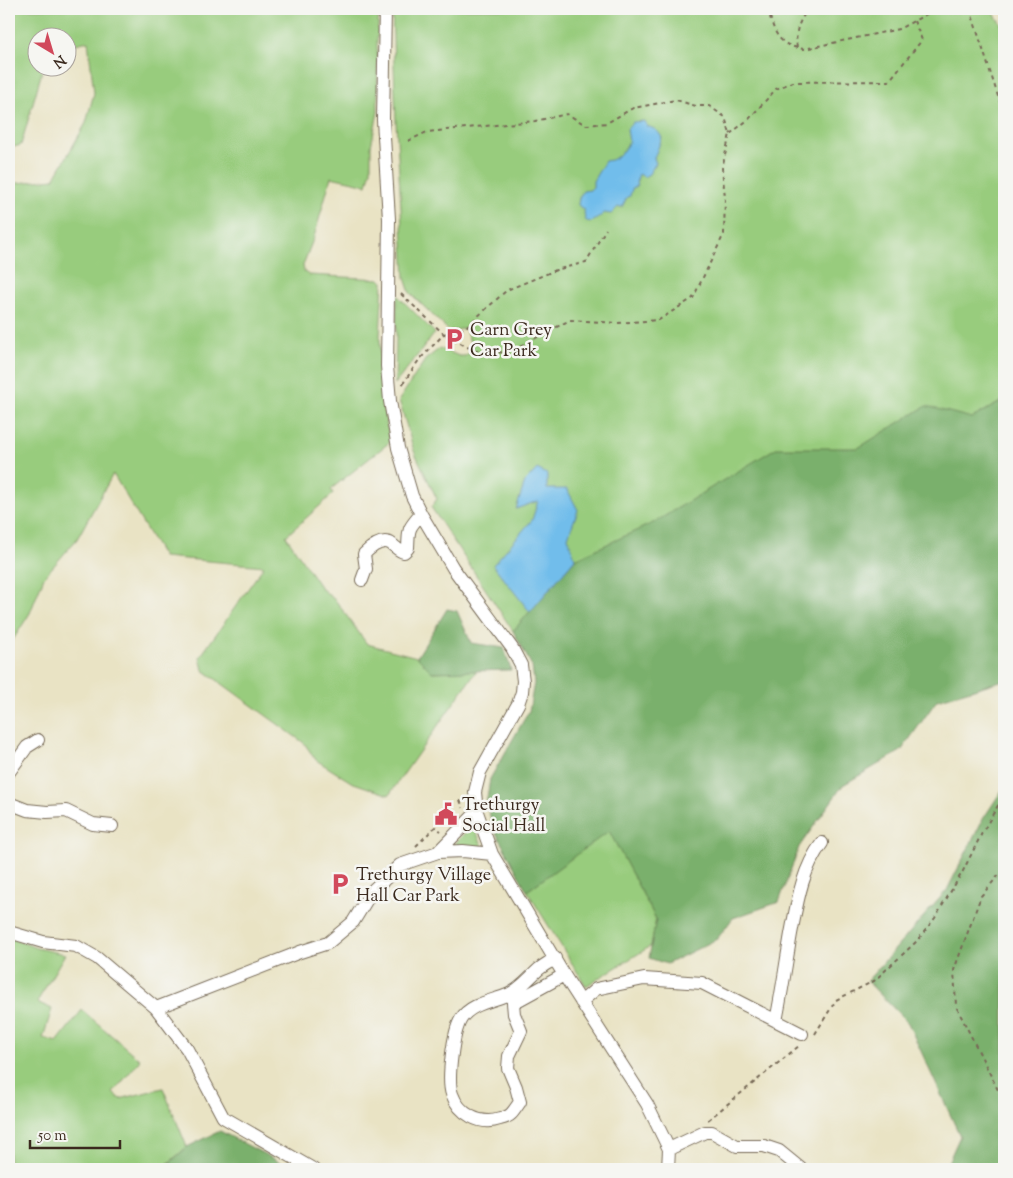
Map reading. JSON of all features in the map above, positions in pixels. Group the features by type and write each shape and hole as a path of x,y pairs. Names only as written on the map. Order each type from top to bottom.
{"street":[{"path":"386,9 383,120 389,219 387,366 390,401 398,448 412,496 420,514 453,568 512,648 521,665 523,680 522,692 508,723 480,772 475,792 477,812 492,854 581,1002 647,1104 669,1149 668,1169"},
{"path":"362,580 366,569 364,554 372,547 386,542 392,544 399,551 404,552 408,548 407,534 411,524 420,514"},
{"path":"9,772 27,747 38,740"},
{"path":"9,803 27,810 66,811 93,824 112,826"},
{"path":"438,852 477,812"},
{"path":"776,1021 797,900 809,864 814,853 822,843"},
{"path":"156,1008 328,943 353,922 372,891 400,865 438,852 463,851 492,854"},
{"path":"9,932 43,942 76,946 97,958 156,1008 187,1049 223,1117 313,1169"},
{"path":"555,958 539,969 526,983 508,995 493,999 474,1008 461,1019 453,1043 451,1093 458,1106 468,1116 480,1120 494,1121 510,1116 520,1102 508,1068 509,1056 521,1031 514,1014 513,1003 564,974"},
{"path":"581,1002 596,988 644,979 702,983 776,1021 804,1039"},
{"path":"669,1149 705,1132 712,1132 737,1146 764,1146 778,1152 801,1169"}],"path":[{"path":"768,9 772,27 780,40 791,48 804,49 899,29 936,9"},
{"path":"797,48 796,34 801,18 808,9"},
{"path":"970,9 1004,116"},
{"path":"730,134 749,119 776,89 793,82 889,81 922,40 914,21"},
{"path":"388,282 444,334 473,350 507,353 570,320 617,323 659,320 693,298 724,234 722,168 730,134 725,117 709,106 696,106 676,100 633,108 607,123 586,125 567,114 535,121 426,132 408,141"},
{"path":"390,401 419,360 444,334 465,328 507,290 556,270 586,262 606,229"},
{"path":"705,1132 708,1120 804,1039 816,1033 836,1000 874,981 917,941 936,918 1004,796"},
{"path":"460,800 463,808"},
{"path":"414,848 435,827 440,832 446,826"},
{"path":"1004,869 981,896 954,970 956,1006 1004,1102"}],"green space":[{"path":"9,9 379,9 377,43 378,112 371,146 371,170 367,185 331,177 314,237 303,265 304,272 309,275 380,279 383,282 380,336 381,395 390,442 331,489 333,494 286,536 321,588 336,601 367,644 417,657 432,672 477,670 389,795 351,782 316,760 304,743 203,670 200,657 264,566 163,557 113,474 77,539 44,577 30,613 11,643 9,653 9,184 54,179 86,123 94,93 88,41 78,44 78,28 28,28 28,78 40,78 21,145 9,148"},
{"path":"392,9 991,9 1004,28 1004,480 517,627 513,631 431,507 437,499 414,451 399,400 425,360 440,348 459,356 465,356 473,350 465,328 450,332 410,293 405,278"},
{"path":"397,295 435,333 395,384"},
{"path":"1004,400 1004,680 937,700 901,751 843,785 799,847 779,902 733,918 717,939 667,964 649,958 656,919 609,831 527,891 495,831 486,804 490,779 529,711 534,683 532,666 513,631 575,559 655,522 776,448 858,448 926,406 972,418"},
{"path":"447,609 457,611 471,643 504,648 511,670 432,672 417,657"},
{"path":"1004,787 1004,1169 949,1169 946,1167 960,1136 908,1023 867,981 947,890 983,819"},
{"path":"473,824 483,847 453,846"},
{"path":"609,830 656,919 651,946 586,986 527,891"},
{"path":"9,937 36,948 65,954 37,1002 52,1009 43,1038 57,1042 82,1010 140,1060 113,1093 120,1099 163,1088 187,1147 165,1166 180,1169 13,1169 9,1167"},
{"path":"220,1131 293,1169 180,1169 165,1167 187,1147"}],"water":[{"path":"644,121 647,126 658,131 662,138 654,158 656,163 649,174 644,177 639,174 637,185 632,189 630,196 627,197 622,207 618,207 611,214 604,213 593,221 585,220 584,210 578,205 583,191 590,190 593,187 593,181 605,161 616,157 624,149 629,142 627,129 633,122"},
{"path":"537,469 547,474 547,489 567,489 578,510 568,537 575,559 530,612 493,565 532,520 538,501 516,509 525,482"}],"place":[{"name":"Carn Grey Car Park","path":"454,339"},
{"name":"Trethurgy Social Hall","path":"446,814"},
{"name":"Trethurgy Village Hall Car Park","path":"340,884"}]}
